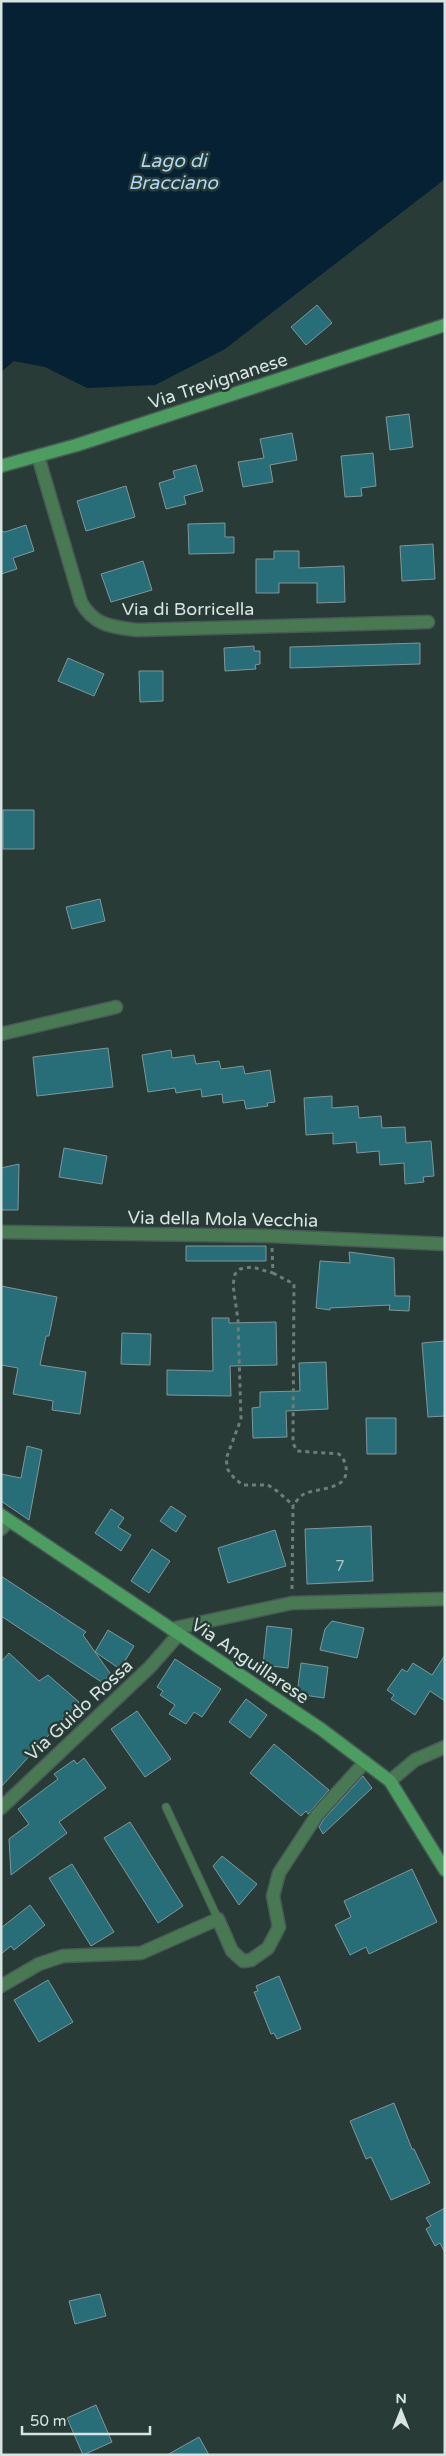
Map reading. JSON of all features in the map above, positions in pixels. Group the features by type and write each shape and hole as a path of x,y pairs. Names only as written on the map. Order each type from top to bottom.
{"main road":[{"name":"Via Trevignanese","path":"1,466 38,456 445,325"},
{"name":"Via Anguillarese","path":"4,1522 175,1631 321,1729 390,1781 445,1870"}],"street":[{"name":"Via di Borricella","path":"38,456 81,602 88,614 99,622 114,627 137,630 428,622"},
{"path":"1,1034 116,1007"},
{"name":"Via della Mola Vecchia","path":"1,1232 272,1236 445,1244"},
{"path":"175,1631 292,1604 445,1600"},
{"name":"Via Guido Rossa","path":"4,1802 150,1667 175,1631"},
{"path":"390,1781 415,1760 445,1747"},
{"path":"1,1986 39,1964 63,1956 141,1953 218,1919 232,1951 243,1961 251,1960 268,1948 279,1927 273,1896 279,1872 317,1815 365,1762"}],"lane":[{"path":"166,1807 218,1919"}],"path":[{"path":"272,1236 273,1273"},
{"path":"292,1604 293,1505 303,1494 340,1483 346,1476 347,1469 339,1454 297,1451 293,1443 294,1284 273,1273 252,1267 240,1269 235,1274 232,1285 238,1320 241,1419 226,1459 228,1470 243,1485 268,1486 293,1505"}],"water":[{"name":"Lago di Bracciano","path":"1,1 445,1 445,179 225,349 155,385 87,388 45,367 14,361 1,372"}],"building":[{"path":"317,305 332,323 306,345 291,327"},
{"path":"409,414 413,447 390,450 386,417"},
{"path":"292,433 297,460 270,465 273,482 243,487 238,462 264,458 260,439"},
{"path":"373,453 376,486 361,488 362,496 345,497 341,456"},
{"path":"196,465 203,491 184,496 186,504 166,509 159,483 175,478 173,471"},
{"path":"126,486 135,517 86,531 77,501"},
{"path":"225,523 225,537 234,537 234,553 189,554 188,524"},
{"path":"26,525 34,551 13,558 17,569 1,574 1,531 5,532"},
{"path":"433,544 435,579 402,581 400,546"},
{"path":"274,551 299,551 299,568 344,566 345,602 317,603 317,583 279,583 279,593 256,593 256,559 274,559"},
{"path":"143,561 152,590 111,602 101,574"},
{"path":"420,643 420,664 290,668 290,647"},
{"path":"254,646 254,651 260,651 260,664 255,665 256,669 225,671 224,648"},
{"path":"68,658 104,674 94,696 58,681"},
{"path":"139,671 163,671 163,701 140,702"},
{"path":"3,810 34,810 34,849 3,849"},
{"path":"100,899 105,921 72,929 66,907"},
{"path":"108,1048 113,1087 37,1096 33,1057"},
{"path":"171,1050 172,1058 194,1055 196,1064 219,1061 221,1069 243,1066 245,1074 270,1070 275,1102 267,1103 268,1106 246,1109 244,1100 223,1103 222,1094 202,1097 201,1089 176,1093 175,1088 148,1092 142,1055"},
{"path":"332,1096 332,1108 358,1106 359,1118 381,1116 382,1128 405,1127 406,1143 431,1141 434,1176 423,1177 424,1182 405,1184 404,1163 380,1165 379,1151 357,1153 356,1142 333,1144 333,1133 306,1135 304,1098"},
{"path":"64,1148 107,1156 102,1184 59,1177"},
{"path":"19,1164 18,1210 1,1210 1,1168"},
{"path":"186,1246 266,1246 266,1261 186,1261"},
{"path":"349,1252 394,1258 395,1296 410,1296 409,1311 389,1310 390,1305 330,1308 330,1310 316,1308 320,1261 350,1263"},
{"path":"1,1286 57,1297 49,1336 46,1336 40,1365 86,1372 80,1414 52,1410 53,1401 13,1394 18,1368 1,1365"},
{"path":"212,1318 229,1318 229,1323 276,1322 277,1365 230,1366 231,1396 167,1395 167,1370 213,1371"},
{"path":"122,1333 151,1334 150,1365 121,1364"},
{"path":"445,1341 445,1416 428,1417 422,1343"},
{"path":"326,1362 328,1409 286,1411 287,1437 253,1438 252,1408 260,1407 260,1392 300,1391 299,1363"},
{"path":"366,1418 396,1418 396,1454 367,1454"},
{"path":"27,1446 42,1450 29,1520 1,1501 1,1474 21,1478"},
{"path":"171,1506 186,1516 176,1532 160,1521"},
{"path":"111,1509 124,1518 118,1527 131,1535 121,1551 95,1533"},
{"path":"371,1526 373,1581 307,1584 305,1529"},
{"path":"275,1530 286,1566 228,1583 218,1548"},
{"path":"152,1549 170,1561 149,1593 131,1581"},
{"path":"1,1576 86,1632 83,1635 110,1673 103,1683 1,1616"},
{"path":"332,1621 364,1628 357,1658 320,1650 325,1629"},
{"path":"267,1626 292,1629 288,1668 263,1665"},
{"path":"108,1630 134,1646 120,1669 95,1652"},
{"path":"9,1653 39,1681 48,1675 79,1702 1,1787 1,1662"},
{"path":"445,1655 445,1701 430,1691 415,1715 391,1699 394,1695 387,1690 402,1669 407,1672 413,1663 432,1675"},
{"path":"175,1659 221,1689 202,1717 194,1712 186,1724 169,1714 175,1705 160,1695 163,1691 157,1687"},
{"path":"301,1663 328,1667 324,1698 297,1694"},
{"path":"246,1699 267,1715 250,1738 229,1722"},
{"path":"137,1711 171,1759 145,1777 111,1729"},
{"path":"274,1744 329,1790 308,1814 306,1811 301,1816 250,1773"},
{"path":"84,1758 106,1788 59,1822 67,1833 11,1875 9,1839 29,1824 18,1809 58,1779 54,1774 74,1760 77,1764"},
{"path":"363,1776 372,1788 323,1834 319,1827 323,1820"},
{"path":"130,1822 183,1906 158,1923 104,1838"},
{"path":"222,1856 257,1884 239,1905 213,1866"},
{"path":"72,1864 114,1932 91,1946 49,1878"},
{"path":"412,1869 437,1922 369,1954 366,1947 350,1955 335,1925 351,1917 344,1901"},
{"path":"30,1905 45,1925 14,1950 11,1946 1,1954 1,1928"},
{"path":"279,1976 301,2029 277,2039 274,2033 271,2034 254,1992 258,1991 256,1986"},
{"path":"48,1980 73,2022 39,2042 14,2000"},
{"path":"394,2103 412,2149 414,2149 430,2183 391,2200 371,2157 366,2159 350,2121"},
{"path":"445,2208 445,2253 440,2243 435,2246 426,2229 431,2226 426,2218"},
{"path":"100,2294 106,2316 75,2324 69,2301"},
{"path":"96,2405 112,2442 83,2455 67,2418"},
{"path":"199,2437 209,2455 167,2455"}]}
